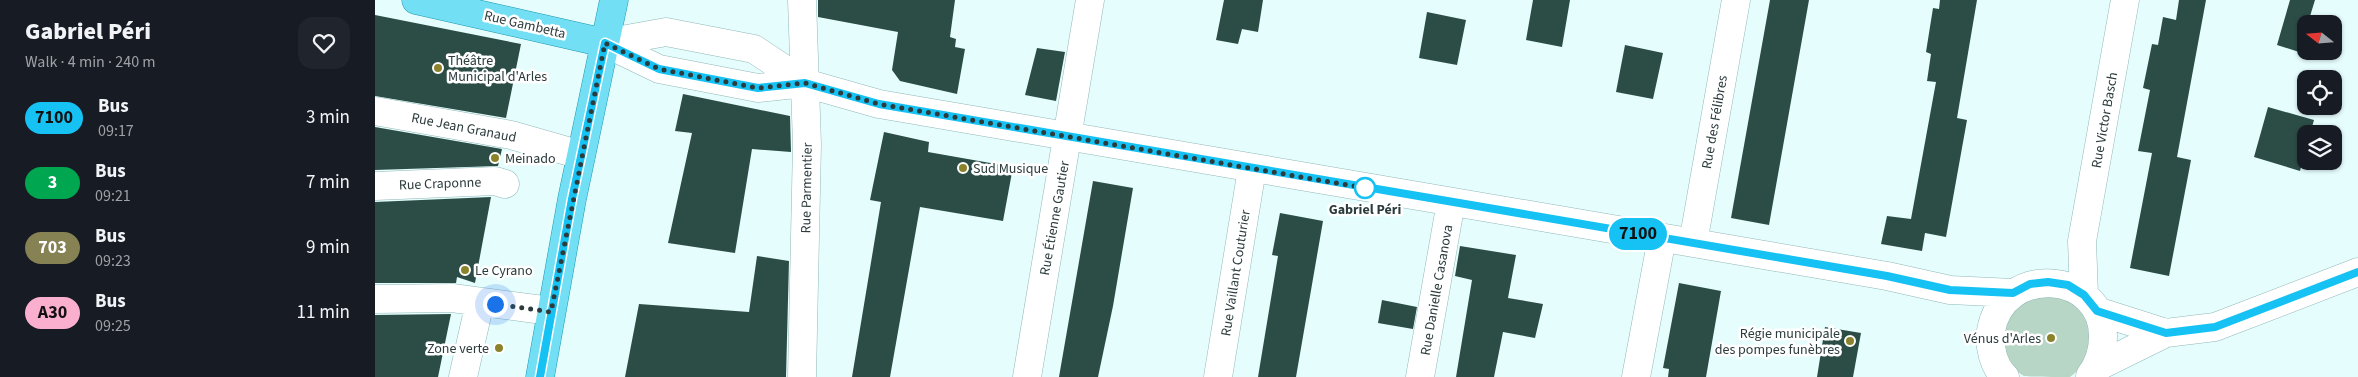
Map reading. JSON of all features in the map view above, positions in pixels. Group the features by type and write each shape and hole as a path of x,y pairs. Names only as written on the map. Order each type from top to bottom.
{"main road":[{"name":"Rue Gambetta","path":"416,0 605,43"},
{"path":"540,377 581,155 614,0"}],"street":[{"name":"Rue Parmentier","path":"802,0 807,144 802,377"},
{"name":"Rue Étienne Gautier","path":"1027,377 1090,0"},
{"name":"Rue des Félibres","path":"1693,243 1736,0"},
{"name":"Rue Victor Basch","path":"2092,372 2103,349 2103,329 2091,303 2082,241 2125,0"},
{"path":"605,43 666,32 754,49 805,83 879,104 1067,138 1887,276 1950,290 2013,293"},
{"path":"605,43 659,69 758,88 805,83"},
{"name":"Rue Jean Granaud","path":"375,111 511,135 581,155"},
{"name":"Rue Vaillant Couturier","path":"1218,377 1252,169"},
{"name":"Rue Craponne","path":"375,186 495,181 505,184"},
{"name":"Rue Danielle Casanova","path":"1420,377 1451,202"},
{"path":"1636,377 1662,238"},
{"name":"Rue Victor Basch","path":"2048,282 2082,241"},
{"path":"2092,372 2166,333 2215,327 2358,272"},
{"path":"2003,376 1993,358 1990,340 1993,322 2000,306 2013,293 2030,284 2048,282 2068,285 2091,303 2166,333"},
{"path":"1950,290 1993,322"},
{"path":"375,299 452,298 551,312"},
{"path":"463,377 480,302"}],"green space":[{"path":"2060,295 2084,312 2092,340 2081,368 2070,377 2024,376 2017,371 2007,357 2003,339 2005,322 2013,310 2033,296"}],"building":[{"path":"818,0 955,0 950,37 956,39 955,47 965,49 957,94 900,81 892,70 898,32 818,17"},
{"path":"1224,0 1263,0 1258,32 1242,29 1238,44 1216,40"},
{"path":"1533,0 1570,0 1562,47 1526,40"},
{"path":"1770,0 1809,0 1769,225 1731,218"},
{"path":"1940,0 1977,0 1957,118 1967,120 1946,237 1925,233 1922,251 1881,244 1887,216 1911,219 1936,82 1927,81 1931,54 1926,52 1933,8 1939,9"},
{"path":"2179,0 2206,0 2177,157 2191,160 2169,276 2130,268 2152,153 2138,151 2150,90 2143,88 2152,44 2158,45 2163,17 2176,20"},
{"path":"2290,0 2315,0 2310,15 2297,15 2297,51 2277,45"},
{"path":"1427,12 1466,20 1457,65 1419,58"},
{"name":"Théâtre Municipal d'Arles","path":"375,15 521,44 506,118 375,96"},
{"path":"1625,45 1663,53 1653,99 1616,92"},
{"path":"1037,48 1065,52 1056,101 1025,95"},
{"path":"683,94 790,116 791,152 752,149 735,253 668,243 692,133 675,131"},
{"path":"2268,107 2314,120 2313,125 2297,125 2297,170 2300,171 2254,157"},
{"path":"375,127 502,149 498,166 375,170"},
{"path":"884,132 929,142 928,152 1013,167 1003,221 920,207 890,377 852,377 881,202 870,200"},
{"path":"1093,181 1133,188 1113,306 1098,377 1059,377"},
{"path":"491,197 475,283 457,277 456,283 375,283 375,202"},
{"path":"1280,213 1323,221 1296,377 1258,377 1278,256 1272,255"},
{"path":"1460,246 1516,255 1508,298 1543,304 1535,338 1503,332 1494,377 1456,377 1472,280 1455,276"},
{"path":"757,256 789,261 786,377 625,377 639,304 749,312"},
{"path":"1679,283 1721,291 1706,377 1668,377 1669,369 1663,368"},
{"path":"1382,300 1417,307 1413,329 1378,323"},
{"path":"451,314 438,377 375,377 375,315"},
{"path":"1825,327 1861,333 1853,377 1817,377"}],"bus line":[{"name":"7100","path":"540,377 572,199 605,43 659,69 758,88 805,83 879,104 1067,138 1887,276 1950,290 2013,293 2030,284 2048,282 2068,285 2084,295 2097,311 2166,333 2215,327 2358,272"}],"place":[{"name":"Théâtre Municipal d'Arles","path":"438,68"},
{"name":"Meinado","path":"495,158"},
{"name":"Sud Musique","path":"963,168"},
{"name":"Gabriel Péri","path":"1365,188"},
{"name":"Le Cyrano","path":"465,270"},
{"name":"Vénus d'Arles","path":"2051,338"},
{"name":"Régie municipale des pompes funèbres","path":"1850,341"},
{"name":"Zone verte","path":"499,348"}],"route":[{"path":"495,304 551,312 581,153 605,43 659,69 725,82 758,88 805,83 879,104 1365,188"}]}
